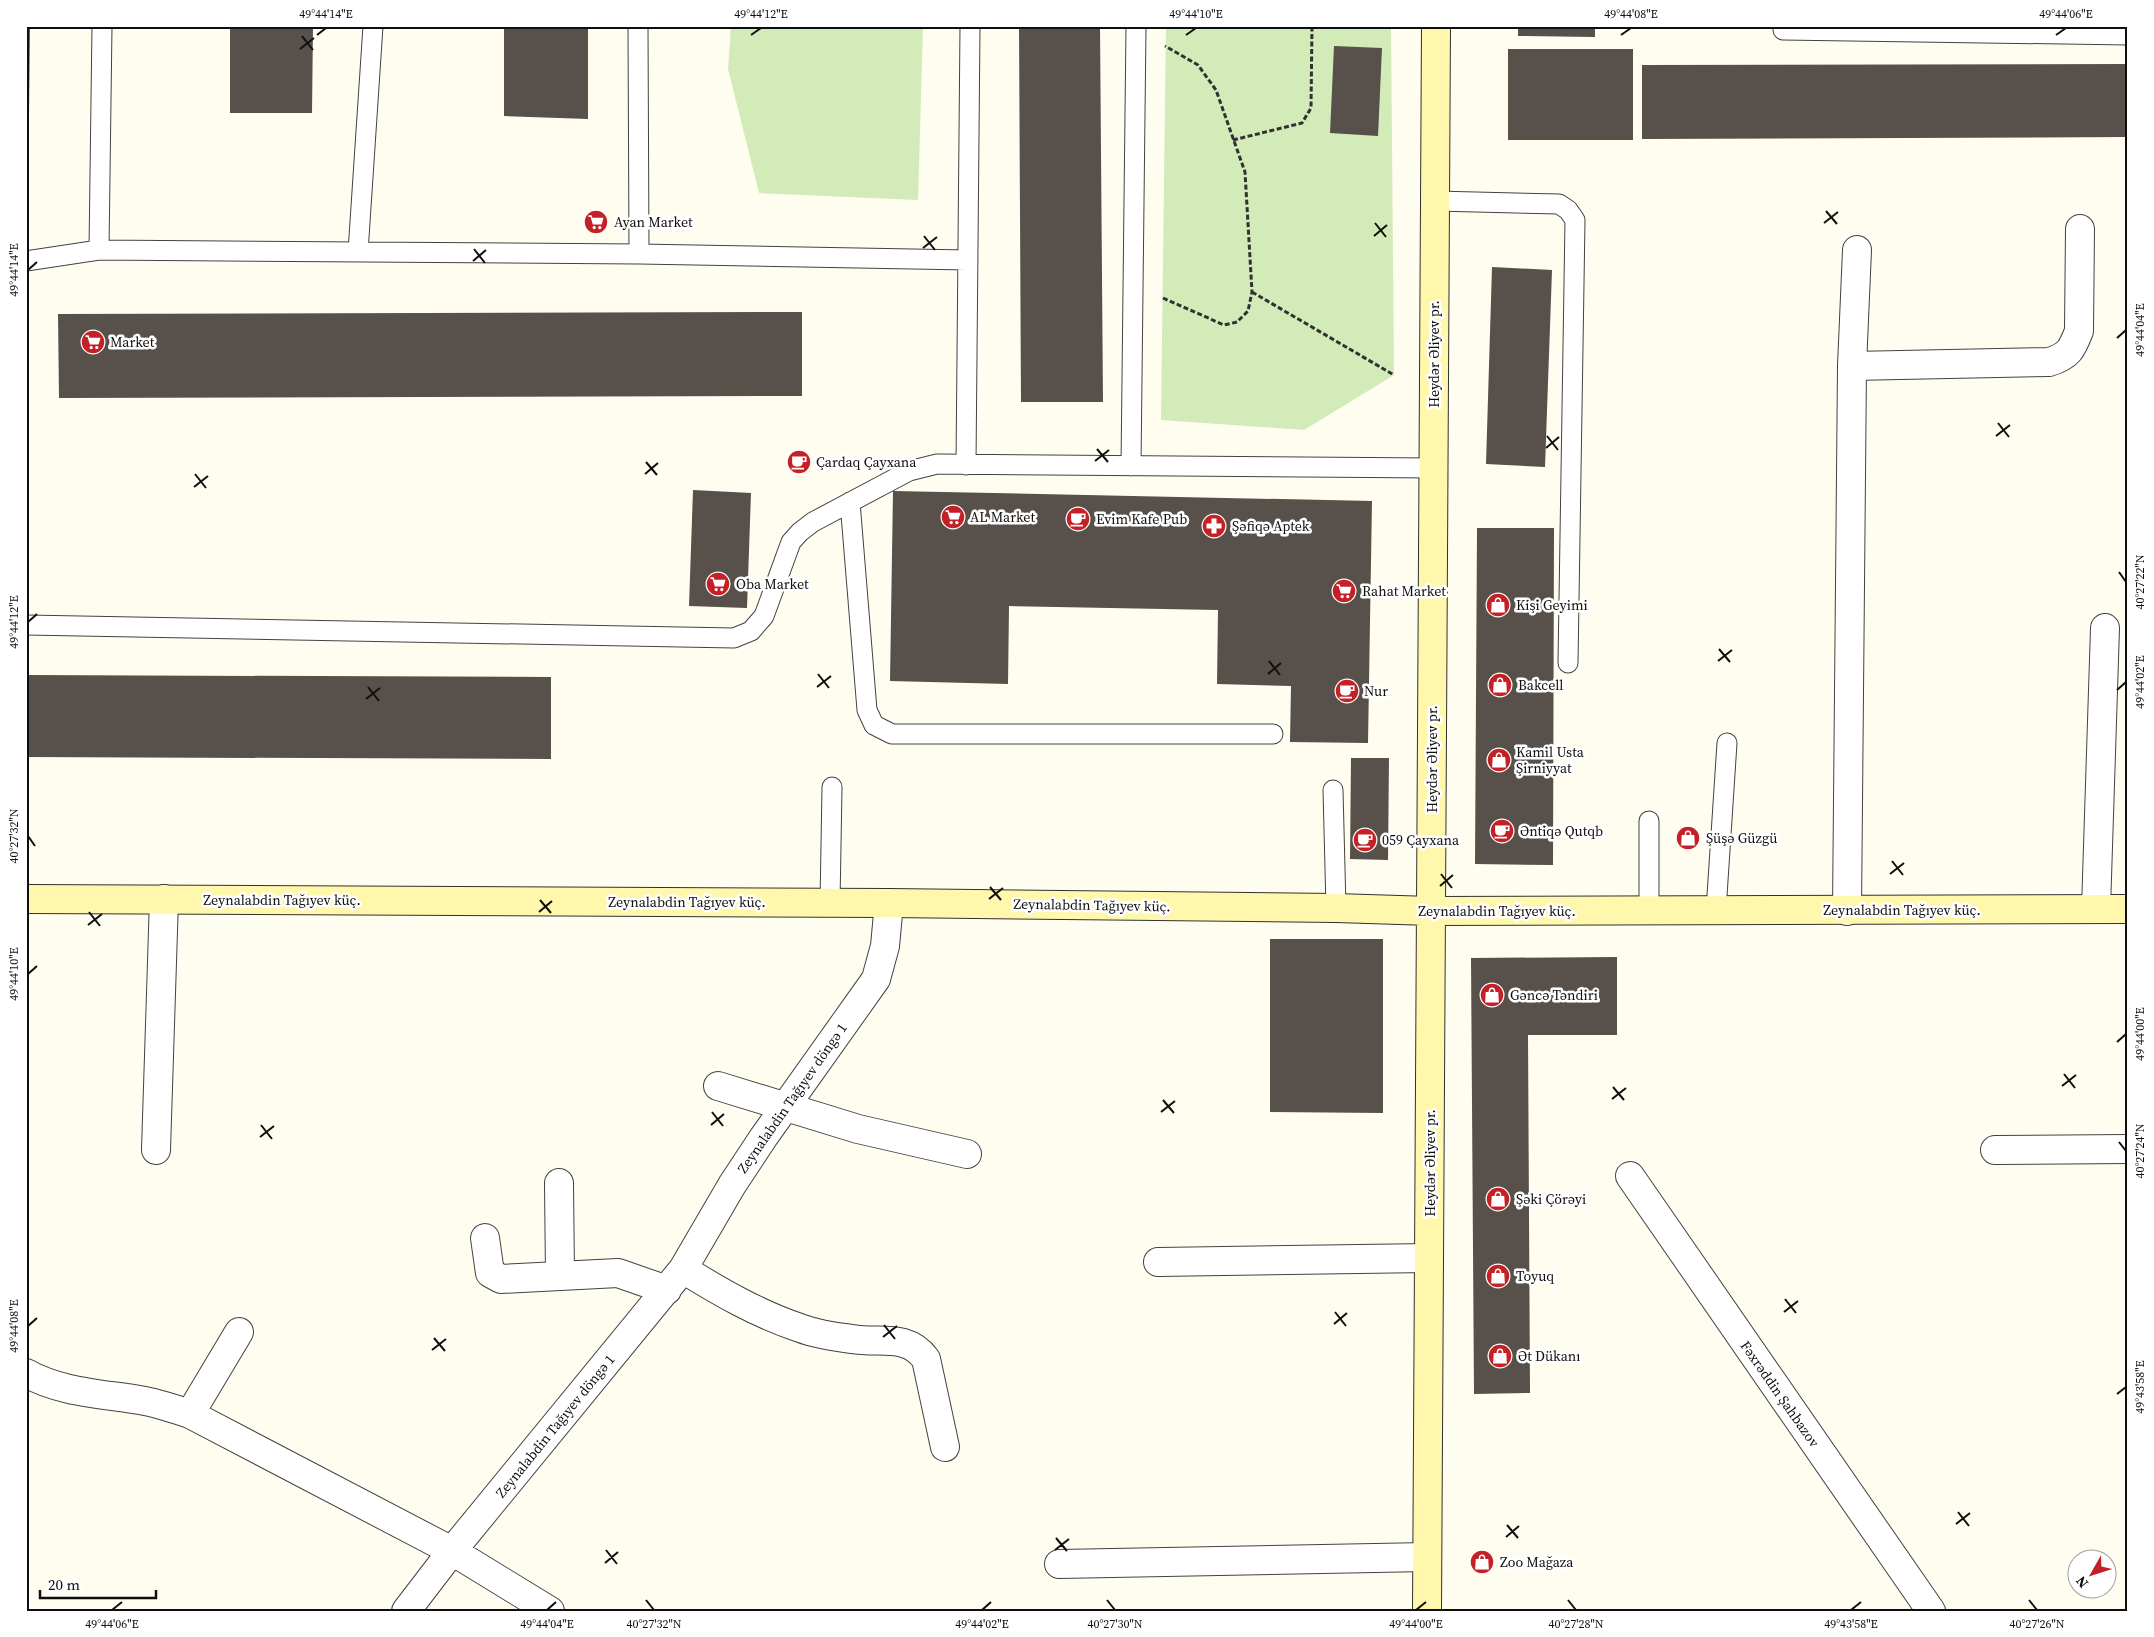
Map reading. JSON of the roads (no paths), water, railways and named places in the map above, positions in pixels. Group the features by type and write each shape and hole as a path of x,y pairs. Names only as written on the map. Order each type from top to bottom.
{"street":[{"name":"Heydər Əliyev pr.","path":"1426,1611 1436,26"},
{"path":"1852,366 2049,362 2064,357 2073,345 2079,330 2080,229"},
{"path":"1847,911 1852,366 1857,250"},
{"path":"2096,909 2105,628"},
{"name":"Zeynalabdin Tağıyev küç.","path":"26,899 830,903 1336,908 1431,911 2128,909"},
{"path":"156,1150 164,899"},
{"name":"Zeynalabdin Tağıyev döngə 1","path":"406,1611 452,1551 675,1279 732,1185 785,1106 876,979 885,946 889,904"},
{"path":"718,1086 858,1130 967,1154"},
{"path":"1995,1150 2128,1149"},
{"name":"Fəxrəddin Şahbazov","path":"1630,1176 1931,1611"},
{"path":"559,1183 560,1276"},
{"path":"486,1238 490,1274 501,1279 618,1272 675,1279 724,1295 800,1329 854,1340 900,1342 918,1348 926,1359 945,1447"},
{"path":"1158,1262 1429,1258"},
{"path":"190,1414 239,1332"},
{"path":"26,1373 38,1380 57,1386 148,1401 190,1414 452,1551 550,1611"},
{"path":"1059,1564 1427,1557"}],"lane":[{"path":"99,250 102,26"},
{"path":"358,252 373,26"},
{"path":"638,26 639,254"},
{"path":"966,465 970,26"},
{"path":"1131,466 1136,26"},
{"path":"1783,30 2128,34"},
{"path":"1435,201 1559,204 1568,210 1575,220 1568,663"},
{"path":"26,261 99,250 639,254 968,260"},
{"path":"26,625 734,638 751,631 764,616 792,542 800,532 813,522 909,471 937,464 1434,468"},
{"path":"850,502 867,710 874,725 892,734 1274,734"},
{"path":"1716,911 1727,743"},
{"path":"830,903 832,787"},
{"path":"1333,790 1336,908"},
{"path":"1649,821 1649,911"}],"place":[{"name":"Ayan Market","path":"596,222"},
{"name":"Market","path":"93,342"},
{"name":"Çardaq Çayxana","path":"799,462"},
{"name":"AL Market","path":"953,517"},
{"name":"Evim Kafe Pub","path":"1078,519"},
{"name":"Şəfiqə Aptek","path":"1214,526"},
{"name":"Oba Market","path":"718,584"},
{"name":"Rahat Market","path":"1344,591"},
{"name":"Kişi Geyimi","path":"1498,605"},
{"name":"Bakcell","path":"1500,685"},
{"name":"Nur","path":"1347,691"},
{"name":"Kamil Usta Şirniyyat","path":"1499,760"},
{"name":"Əntiqə Qutqb","path":"1502,831"},
{"name":"Şüşə Güzgü","path":"1688,838"},
{"name":"059 Çayxana","path":"1365,840"},
{"name":"Gəncə Təndiri","path":"1492,995"},
{"name":"Şəki Çörəyi","path":"1498,1199"},
{"name":"Toyuq","path":"1498,1276"},
{"name":"Ət Dükanı","path":"1500,1356"},
{"name":"Zoo Mağaza","path":"1482,1562"}]}
